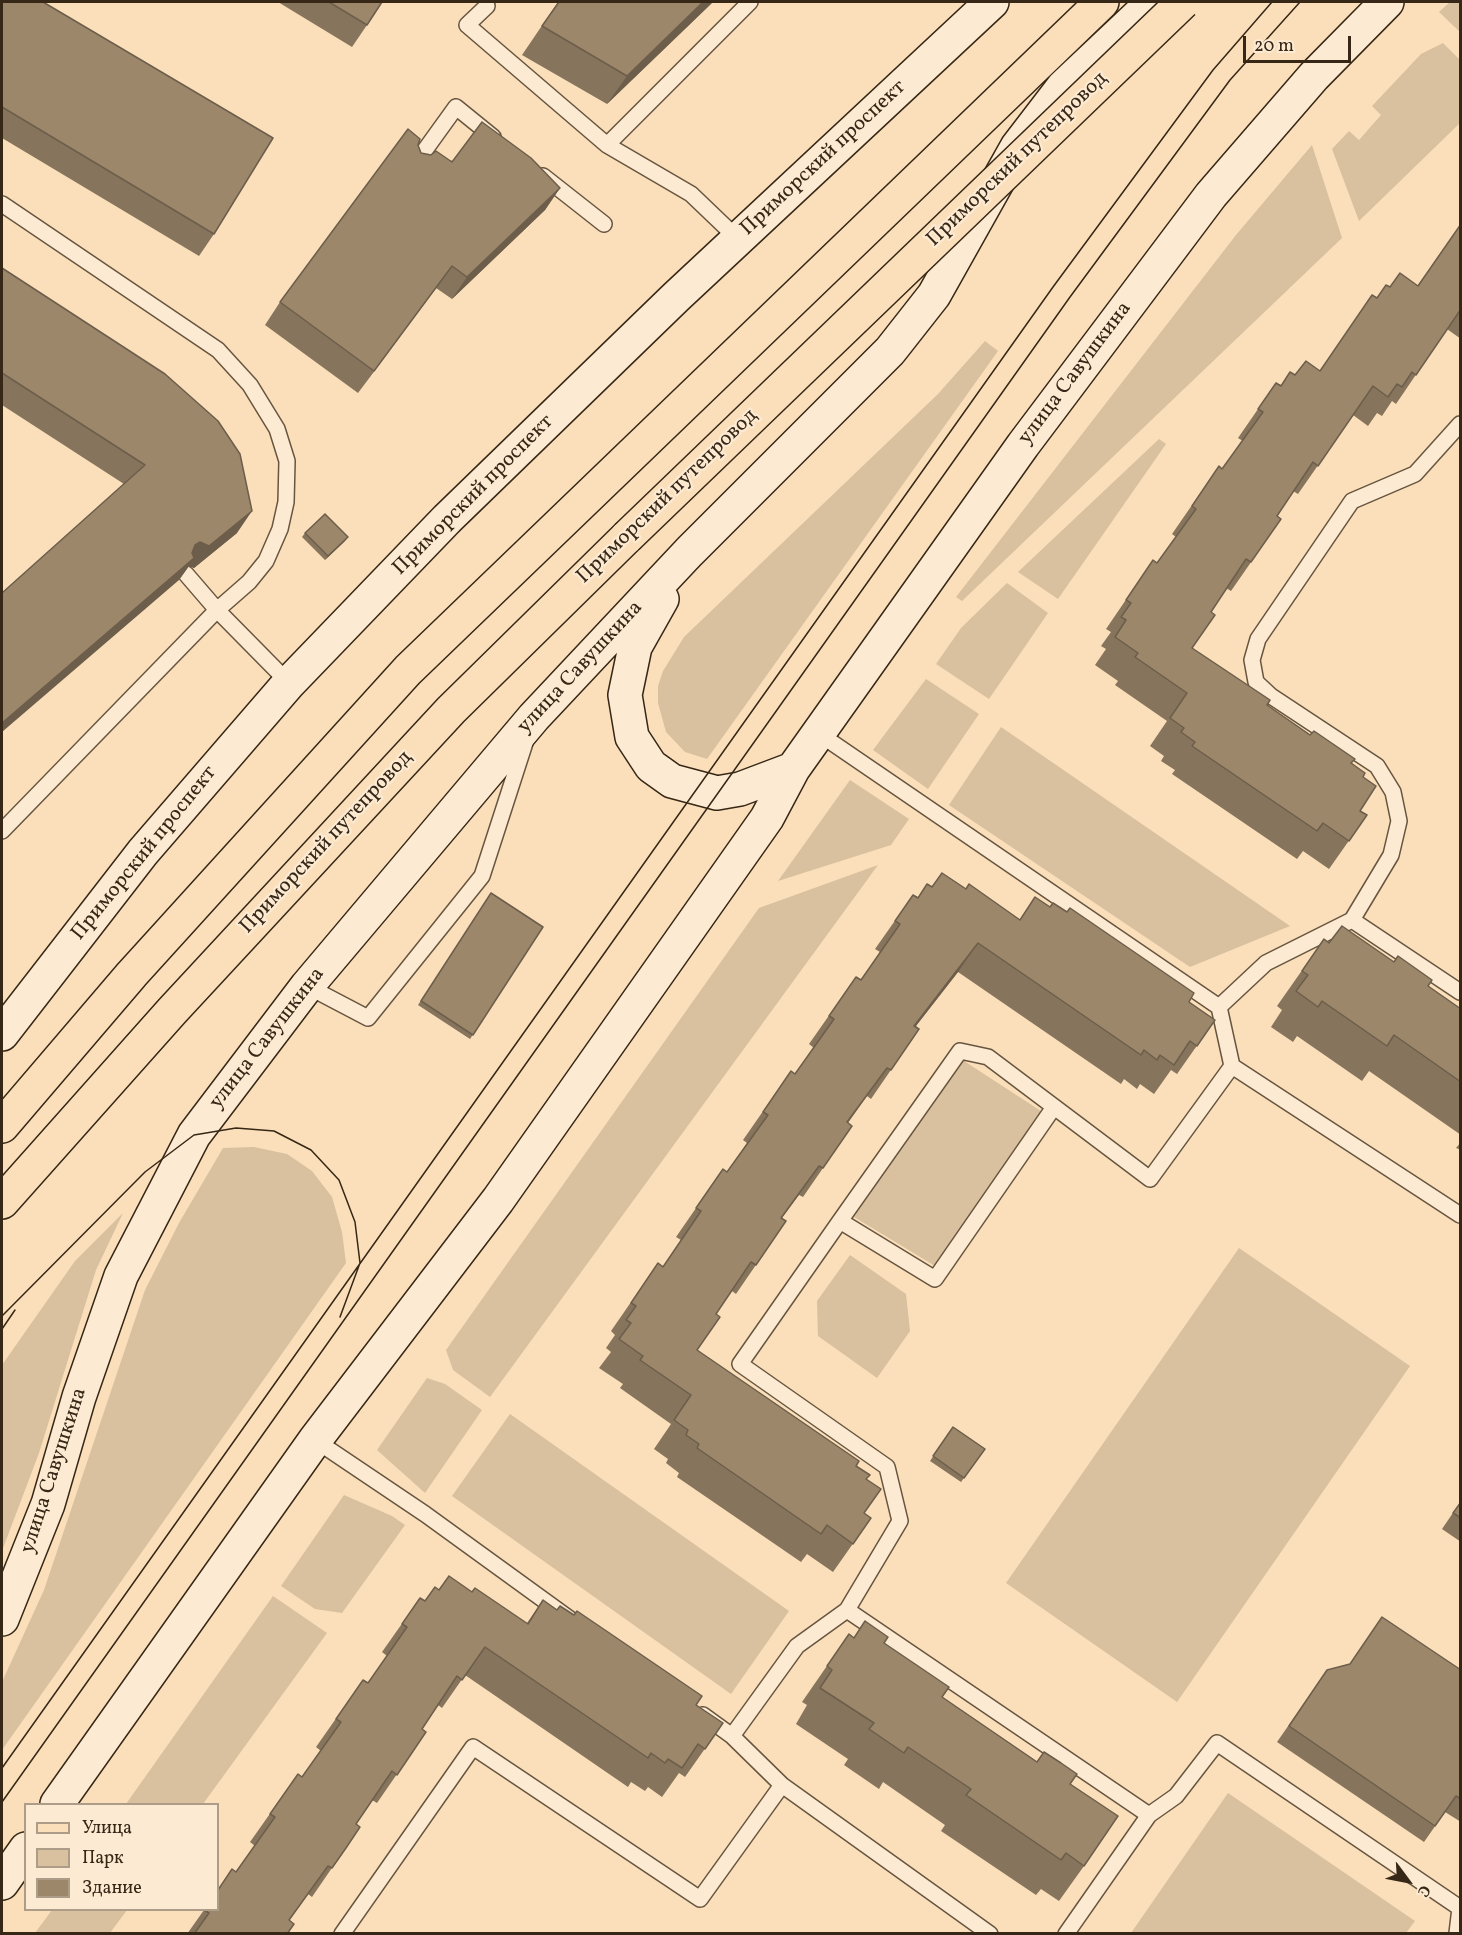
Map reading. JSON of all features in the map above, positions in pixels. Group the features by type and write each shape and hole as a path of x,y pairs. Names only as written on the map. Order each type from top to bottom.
{"main road":[{"name":"Приморский проспект","path":"2,1034 143,852 290,682 447,519 738,238 992,2"},
{"path":"2,1126 132,974 408,670 1102,2"},
{"name":"улица Савушкина","path":"2,1619 48,1504 80,1397 121,1276 194,1135 308,986 534,717 689,552 890,351 934,295 1017,147 1063,87 1154,2"},
{"name":"Приморский путепровод","path":"2,1202 172,1011 459,701 1183,2"},
{"name":"улица Савушкина","path":"58,1803 315,1440 505,1190 767,818 793,769 818,733 1023,445 1211,195 1314,76 1388,2"},
{"name":"улица Савушкина","path":"689,552 635,647 625,695 632,737 651,766 672,782 695,789 717,793 740,789 793,769"},
{"path":"2,1882 24,1851"}],"lane":[{"path":"607,145 750,2"},
{"path":"487,6 467,25 607,145 691,194 738,238"},
{"path":"412,168 456,107 502,144"},
{"path":"530,166 604,224"},
{"path":"2,204 218,350 250,385 277,429 287,461 286,502 280,529 266,561 249,582 217,610 2,831"},
{"path":"1219,1008 1266,963 1352,920 1391,855 1399,821 1393,792 1377,766 1271,696 1256,682 1252,660 1258,639 1352,501 1415,474 1461,424"},
{"path":"186,574 217,610 290,682"},
{"path":"308,986 368,1018 482,876 501,810 534,717"},
{"path":"818,733 1219,1008 1232,1066 1461,1215"},
{"path":"1352,920 1461,992"},
{"path":"732,1736 797,1646 847,1610 900,1521 887,1467 740,1364 960,1051 988,1057 1150,1179 1232,1066"},
{"path":"840,1221 935,1279 1054,1107"},
{"path":"315,1440 425,1514 588,1632"},
{"path":"847,1610 1149,1815"},
{"path":"694,1708 732,1736 782,1785 990,1934"},
{"path":"1066,1934 1149,1815 1176,1796 1216,1743 1460,1908 1457,1933"},
{"path":"342,1934 473,1747 700,1899 782,1785"}],"green space":[{"path":"1450,2 1460,2 1460,32 1439,12"},
{"path":"1443,43 1460,60 1460,123 1359,221 1332,149 1349,131 1359,140 1381,115 1372,106 1421,54"},
{"path":"1312,145 1342,238 962,601 956,597 1236,235"},
{"path":"985,341 998,351 707,759 685,752 666,732 658,703 658,686 663,671 684,637 938,394"},
{"path":"1159,439 1166,444 1058,599 1018,572"},
{"path":"1007,583 1048,613 989,699 936,664 961,628"},
{"path":"926,679 979,714 928,789 873,750"},
{"path":"1001,727 1290,926 1190,967 949,805"},
{"path":"850,780 909,819 891,845 778,881"},
{"path":"878,865 490,1397 453,1370 446,1350 759,908"},
{"path":"964,1061 1041,1111 935,1266 854,1217"},
{"path":"254,1147 287,1154 312,1171 332,1197 342,1232 346,1263 2,1750 2,1682 44,1590 145,1290 179,1223 223,1148"},
{"path":"123,1213 96,1270 39,1453 2,1551 2,1365 75,1261"},
{"path":"1239,1248 1410,1366 1177,1702 1006,1583"},
{"path":"850,1255 906,1294 910,1331 877,1378 818,1336 817,1301"},
{"path":"427,1378 445,1384 482,1410 425,1493 377,1450"},
{"path":"510,1414 789,1611 731,1694 452,1496"},
{"path":"344,1495 392,1516 405,1525 342,1613 315,1609 281,1586"},
{"path":"273,1596 327,1633 204,1803 127,1803"},
{"path":"1228,1793 1415,1921 1406,1933 1131,1933"},
{"path":"51,1911 126,1911 110,1933 35,1933"}],"building":[{"path":"2,2 43,2 273,138 214,234 2,107"},
{"path":"329,2 382,2 367,25"},
{"path":"559,2 703,2 627,76 542,26"},
{"path":"482,122 531,158 560,188 467,277 452,266 374,371 280,302 408,129 420,139 418,145 421,153 431,155 436,151 452,162"},
{"path":"1461,224 1461,309 1416,375 1412,372 1402,387 1397,384 1388,397 1373,386 1318,466 1313,462 1277,516 1281,519 1251,562 1246,559 1211,612 1215,615 1192,648 1270,700 1267,705 1310,735 1314,731 1355,759 1351,763 1365,773 1363,777 1376,786 1360,811 1367,815 1349,841 1323,823 1317,831 1192,746 1195,742 1181,732 1184,728 1170,718 1187,693 1135,657 1138,653 1115,637 1126,620 1121,617 1131,603 1126,600 1153,560 1157,563 1196,509 1192,506 1219,466 1222,469 1263,412 1258,409 1276,383 1281,386 1290,372 1295,375 1306,361 1320,371 1372,295 1377,298 1386,285 1390,287 1400,273 1418,286"},
{"path":"2,268 165,374 218,421 240,454 252,511 209,546 200,542 195,545 192,553 194,558 2,723 2,593 145,465 2,373"},
{"path":"325,514 348,537 328,556 305,533"},
{"path":"942,873 966,889 969,884 1020,920 1035,897 1050,907 1053,903 1067,912 1070,908 1194,993 1189,1002 1215,1020 1197,1046 1190,1041 1174,1065 1160,1055 1157,1060 1144,1050 1141,1055 978,943 914,1026 919,1029 891,1070 887,1068 847,1122 852,1126 823,1168 819,1166 781,1218 786,1221 756,1265 751,1262 716,1314 720,1317 697,1350 859,1461 856,1466 870,1475 866,1479 881,1489 864,1513 871,1518 853,1544 827,1525 821,1534 697,1448 699,1444 686,1435 688,1430 674,1420 691,1395 640,1360 643,1356 619,1339 631,1323 626,1320 636,1306 631,1303 658,1263 663,1267 701,1211 696,1208 723,1169 727,1172 768,1115 763,1112 791,1071 795,1074 834,1019 829,1016 856,977 861,980 900,924 895,921 913,895 918,898 927,884 932,887"},
{"path":"491,893 543,927 473,1035 421,1001"},
{"path":"1342,926 1394,962 1398,956 1432,980 1428,986 1461,1009 1461,1082 1394,1035 1387,1046 1322,1001 1318,1007 1296,991 1308,975 1302,971 1324,939 1329,943"},
{"path":"953,1427 985,1449 964,1478 933,1456"},
{"path":"1461,1502 1461,1518 1453,1513"},
{"path":"449,1576 472,1592 475,1588 528,1624 543,1600 557,1610 560,1606 574,1615 577,1611 702,1696 696,1705 723,1723 705,1749 698,1744 682,1768 668,1759 665,1763 651,1753 648,1758 485,1647 462,1680 457,1676 422,1729 426,1732 397,1775 392,1771 356,1824 360,1827 346,1848 332,1868 328,1866 289,1920 294,1924 287,1934 194,1934 209,1913 206,1911 219,1911 219,1888 232,1869 236,1872 275,1817 270,1814 298,1774 302,1777 341,1722 336,1719 363,1680 368,1683 407,1627 402,1624 420,1598 425,1601 435,1587 439,1590"},
{"path":"1382,1617 1461,1670 1461,1799 1456,1796 1435,1826 1289,1726 1327,1670 1350,1664"},
{"path":"865,1621 888,1637 884,1643 949,1687 942,1697 1037,1762 1044,1752 1061,1763 1077,1774 1070,1784 1118,1816 1084,1866 1066,1853 1061,1860 966,1795 971,1789 908,1747 904,1753 869,1729 874,1723 820,1688 832,1670 827,1666 849,1634 854,1638"}],"tram line":[{"path":"2,1768 1053,287 1213,70 1272,2"},
{"path":"2,1802 1070,297 1230,80 1300,2"},
{"path":"2,1316 145,1172 194,1135 236,1128 274,1131 311,1150 339,1180 355,1222 360,1263 340,1317"},
{"path":"2,1329 15,1310"}]}
